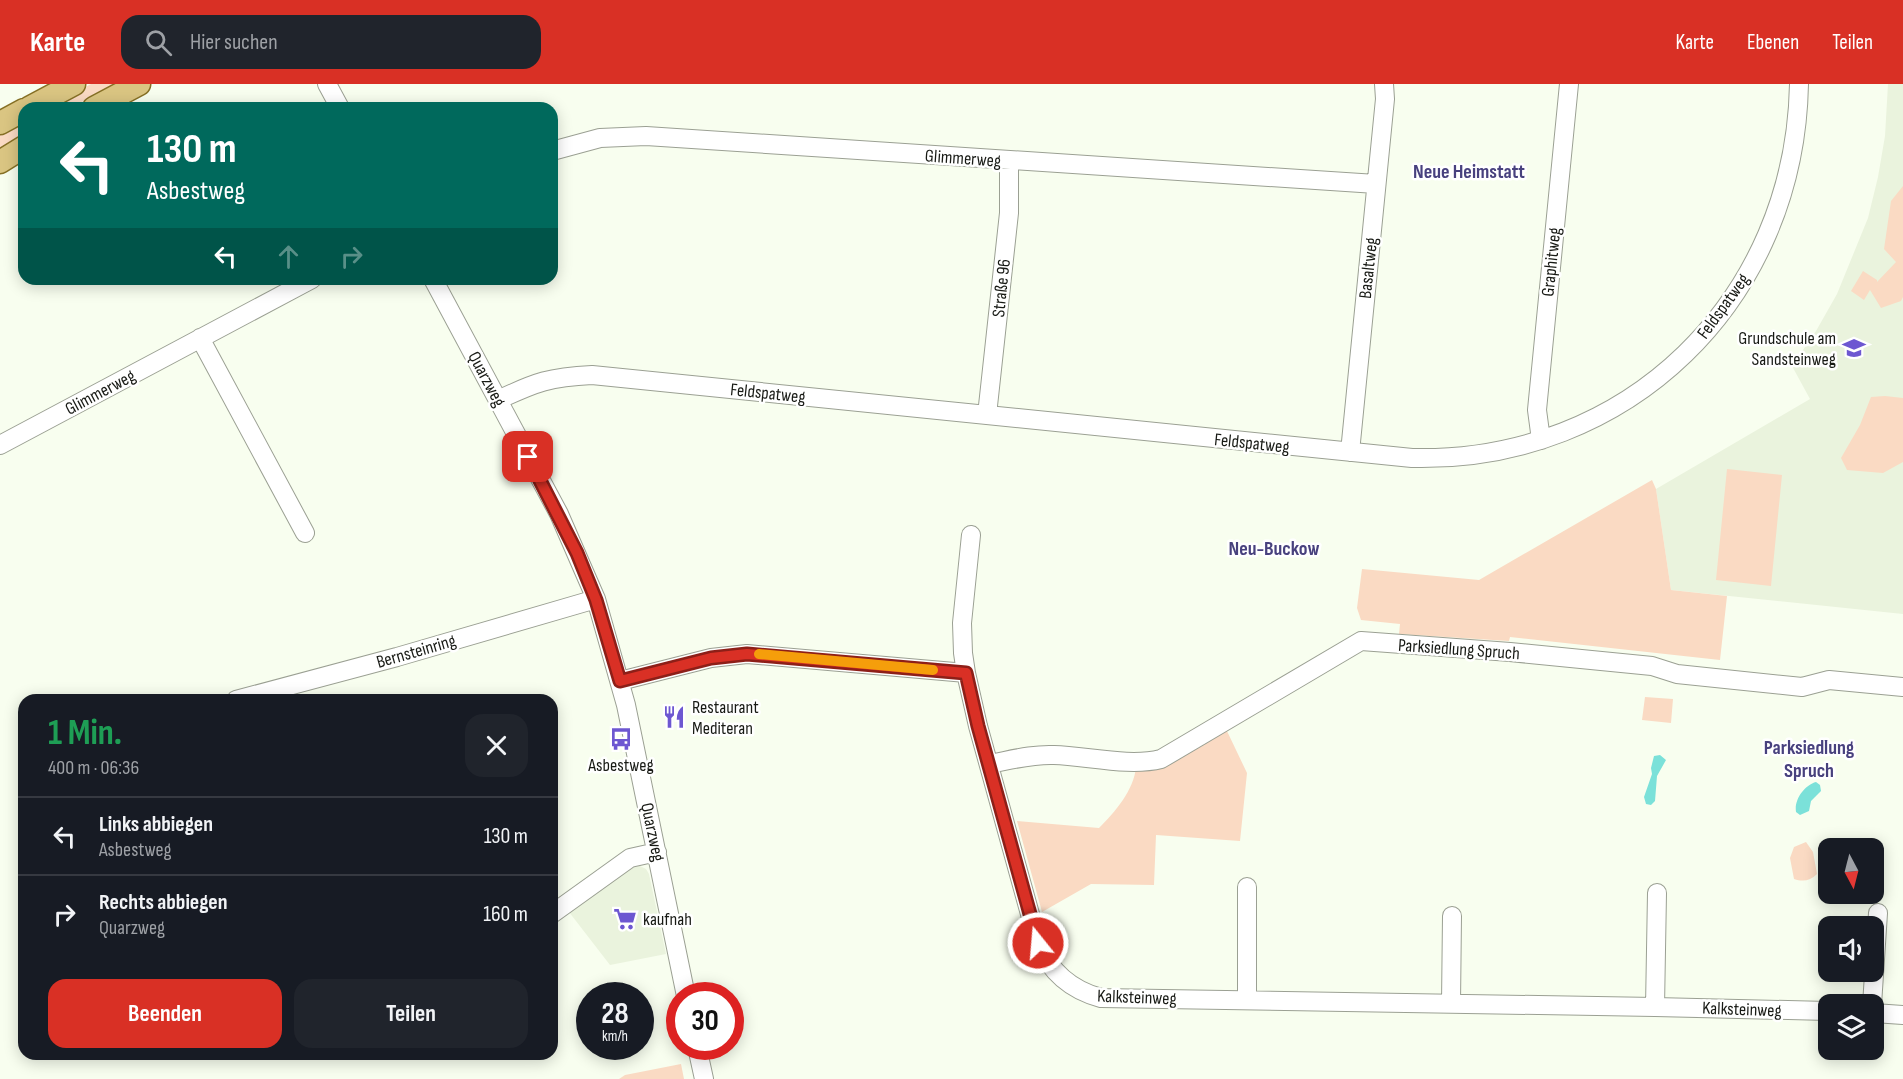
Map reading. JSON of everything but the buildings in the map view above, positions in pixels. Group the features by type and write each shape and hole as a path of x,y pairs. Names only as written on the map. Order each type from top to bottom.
{"main road":[{"path":"40,102 74,84"},
{"path":"105,102 139,84"},
{"path":"0,123 18,113"},
{"path":"0,162 18,151"}],"street":[{"path":"327,84 337,102"},
{"name":"Basaltweg","path":"1350,452 1384,84"},
{"name":"Graphitweg","path":"1541,440 1537,410 1569,84"},
{"name":"Feldspatweg","path":"498,400 532,383 547,379 592,375 1412,458 1458,457 1497,451 1541,440 1589,421 1630,397 1654,381 1693,347 1726,307 1760,252 1780,202 1796,138 1799,84"},
{"name":"Glimmerweg","path":"558,149 600,138 646,136 1376,184"},
{"name":"Straße 96","path":"987,415 1009,213 1010,161"},
{"name":"Glimmerweg","path":"0,445 301,285"},
{"name":"Quarzweg","path":"436,285 559,514 596,600 620,681 683,982"},
{"path":"200,338 304,533"},
{"name":"Kalksteinweg","path":"971,535 962,623 966,673 1038,943 1053,971 1085,994 1101,998 1818,1011"},
{"name":"Bernsteinring","path":"258,694 596,600"},
{"name":"Parksiedlung Spruch","path":"989,765 1022,757 1045,755 1139,761 1161,759 1361,641 1652,666 1677,674 1802,687 1829,680 1903,687"},
{"path":"620,681 711,658 747,654 966,673"},
{"path":"558,910 630,858 657,852"},
{"path":"1246,999 1248,887"},
{"path":"1655,1007 1657,893"},
{"path":"1873,994 1878,913"},
{"path":"1451,1003 1452,916"},
{"path":"1884,1013 1903,1014"},
{"path":"700,1060 704,1079"}],"shaded area":[{"path":"91,84 115,84 82,102 57,102"},
{"name":"Grundschule am Sandsteinweg","path":"1888,84 1903,84 1903,614 1671,590 1656,489 1810,399 1792,366 1816,331 1837,294 1868,218 1885,136"},
{"path":"18,123 18,138 0,149 0,132"},
{"path":"1903,186 1903,297 1901,301 1881,308 1870,290 1864,300 1851,291 1863,271 1877,282 1896,262 1884,249 1891,201"},
{"path":"1871,397 1903,398 1903,462 1883,473 1847,470 1841,458 1860,425"},
{"path":"1727,469 1782,475 1771,586 1716,580"},
{"path":"1652,480 1656,489 1671,590 1727,596 1720,660 1510,637 1509,641 1399,634 1400,624 1361,620 1357,608 1362,569 1479,580"},
{"path":"1645,697 1673,699 1671,723 1642,720"},
{"path":"1226,729 1247,773 1240,841 1156,835 1154,885 1091,884 1042,912 1017,821 1099,828 1128,792 1136,767"},
{"path":"1806,842 1813,852 1817,874 1803,881 1794,879 1790,858 1794,847"},
{"path":"640,866 649,874 666,954 610,965 569,912 633,867"},
{"path":"681,1064 684,1079 619,1079 625,1075"}],"water":[{"path":"1660,755 1666,760 1657,776 1655,801 1651,805 1646,804 1644,797 1652,774 1654,756"},
{"path":"1816,782 1820,785 1821,791 1811,801 1809,811 1800,815 1796,812 1796,807 1801,793"}],"slow traffic":[{"path":"759,654 933,670"}],"place":[{"name":"Grundschule am Sandsteinweg","path":"1854,348"},
{"name":"Restaurant Mediteran","path":"674,717"},
{"name":"Asbestweg","path":"621,739"},
{"name":"kaufnah","path":"625,919"}],"district":[{"name":"Neue Heimstatt","path":"1469,171"},
{"name":"Neu-Buckow","path":"1274,548"},
{"name":"Parksiedlung Spruch","path":"1809,758"}],"route":[{"path":"528,457 577,553 604,623 620,681 711,658 747,654 966,673 978,726 1038,943"}]}
